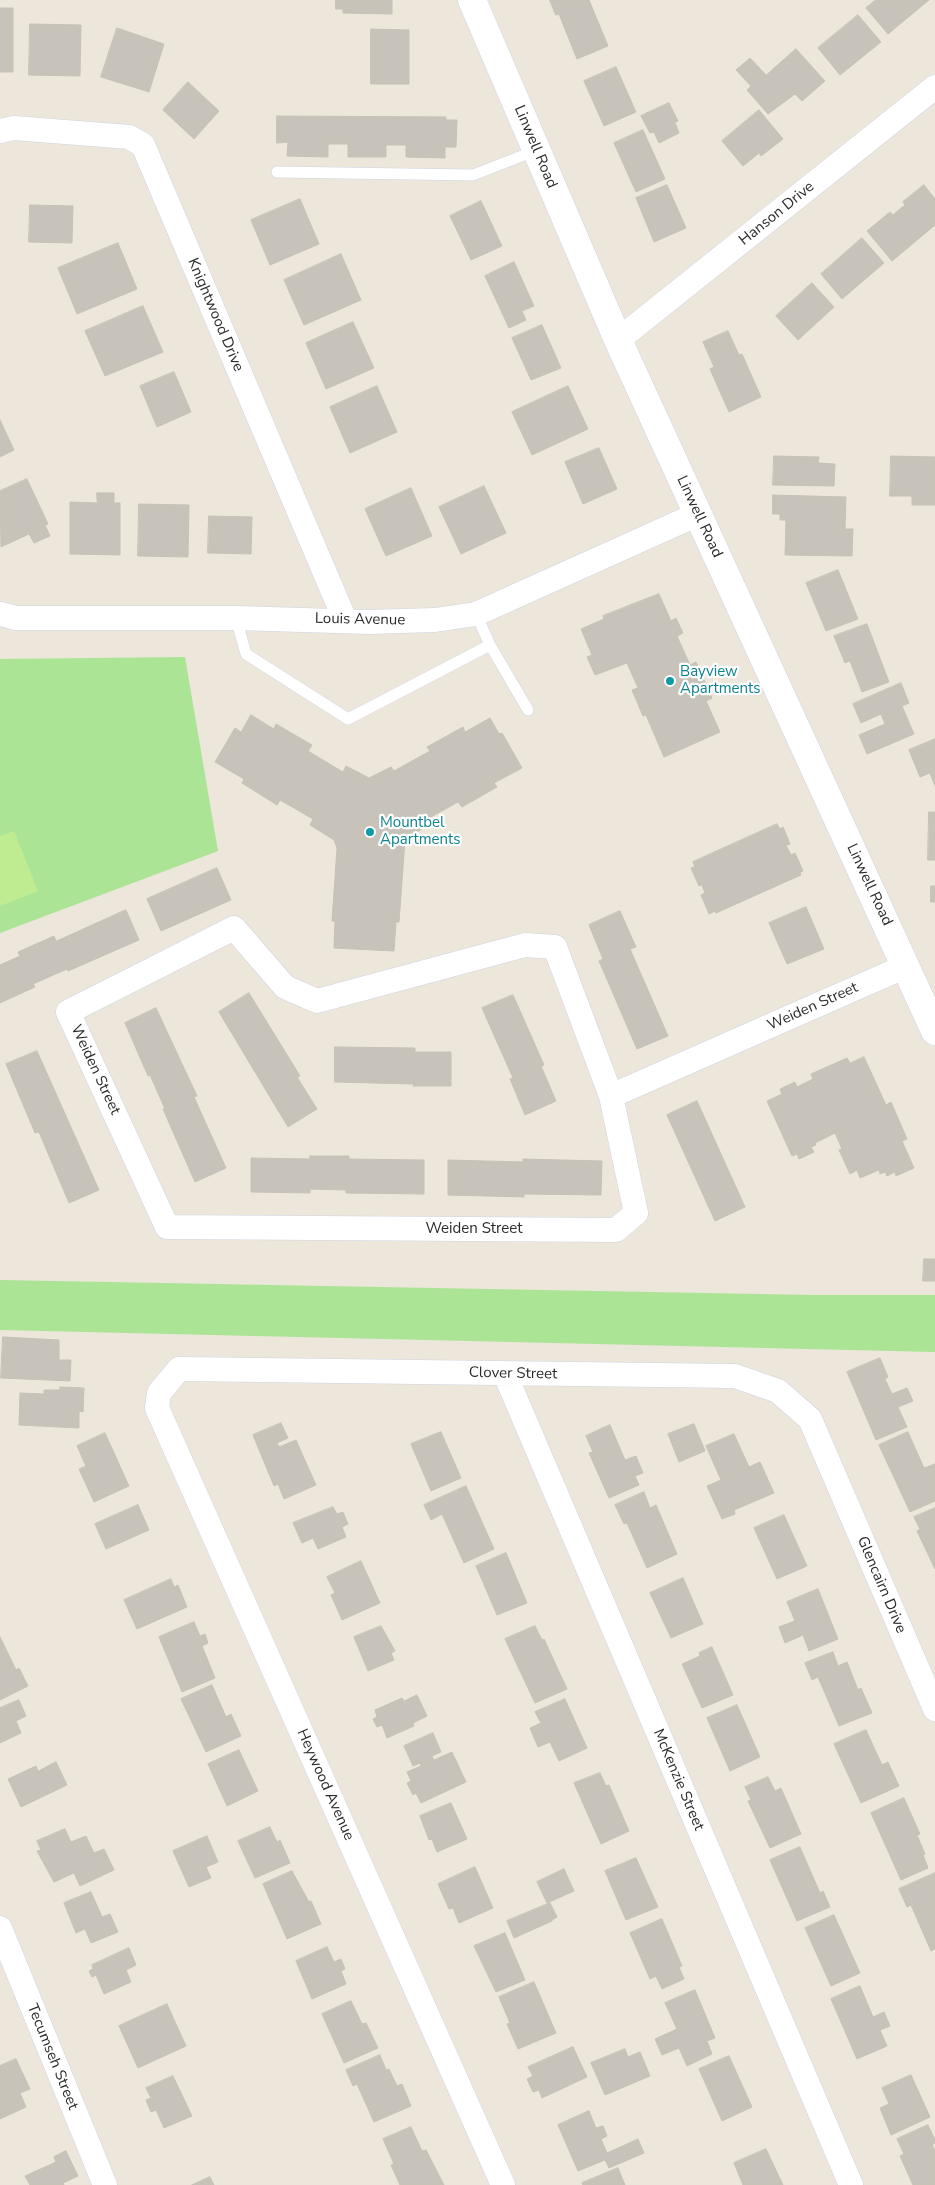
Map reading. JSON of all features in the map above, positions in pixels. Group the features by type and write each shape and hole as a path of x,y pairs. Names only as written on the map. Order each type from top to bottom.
{"main road":[{"name":"Linwell Road","path":"472,0 618,340 935,1031"}],"street":[{"name":"Hanson Drive","path":"618,340 935,87"},
{"name":"Knightwood Drive","path":"0,131 14,128 128,137 143,146 345,620"},
{"name":"Louis Avenue","path":"0,614 16,618 236,618 369,622 434,620 476,614 698,514"},
{"name":"Weiden Street","path":"234,928 285,987 317,1000 525,945 555,947 611,1096 636,1213 616,1230 167,1227 68,1012 234,928"},
{"name":"Weiden Street","path":"611,1096 906,966"},
{"name":"Clover Street","path":"166,1384 179,1369 735,1376 778,1391 810,1419 827,1460"},
{"name":"McKenzie Street","path":"505,1374 851,2185"},
{"name":"Heywood Avenue","path":"166,1384 159,1393 157,1408 503,2185"},
{"name":"Glencairn Drive","path":"827,1460 935,1709"},
{"name":"Tecumseh Street","path":"0,1928 105,2185"}],"lane":[{"path":"277,172 473,175 536,150"},
{"path":"476,614 490,645 528,710"},
{"path":"236,618 246,654 348,719 490,645"}],"green space":[{"path":"185,657 218,851 0,933 0,659"},
{"path":"14,831 38,891 0,906 0,836"},
{"path":"0,1280 814,1295 935,1295 935,1352 0,1330"}],"building":[{"path":"336,0 392,0 392,14 343,13 343,9 336,9"},
{"path":"550,0 589,0 608,46 577,59 559,14 556,15"},
{"path":"876,0 929,0 888,34 866,8"},
{"path":"0,8 13,8 13,72 0,72"},
{"path":"858,15 881,42 840,75 818,48"},
{"path":"30,24 81,25 80,76 29,75"},
{"path":"117,28 164,44 149,92 101,77"},
{"path":"371,29 409,30 409,84 371,84"},
{"path":"796,49 825,81 802,101 795,94 768,114 747,90 751,86 736,70 750,58 766,75"},
{"path":"616,67 636,112 604,126 584,81"},
{"path":"188,82 219,111 194,139 163,110"},
{"path":"669,103 678,121 675,122 679,133 659,143 654,132 650,133 641,116"},
{"path":"759,110 783,139 761,156 759,153 743,166 722,141"},
{"path":"277,116 446,117 446,120 457,120 456,147 445,147 445,158 406,157 406,145 386,145 386,157 348,157 348,144 328,144 328,157 287,156 288,142 277,143"},
{"path":"643,130 665,179 636,192 614,143"},
{"path":"667,185 686,228 654,242 636,198"},
{"path":"924,185 935,199 935,225 892,261 867,231 890,212 893,215 905,205 903,202"},
{"path":"300,199 319,244 270,265 251,220"},
{"path":"481,201 502,246 471,260 450,216"},
{"path":"30,205 73,206 72,243 29,242"},
{"path":"862,238 884,263 842,299 821,274"},
{"path":"118,243 137,289 77,314 58,268"},
{"path":"341,254 361,300 304,325 284,280"},
{"path":"514,262 534,306 522,311 526,320 509,328 485,276"},
{"path":"812,283 834,307 798,340 776,316"},
{"path":"143,306 163,352 105,376 85,331"},
{"path":"353,322 374,368 326,389 306,343"},
{"path":"542,325 561,368 531,380 512,338"},
{"path":"728,331 739,355 742,354 761,397 729,412 710,369 714,367 703,342"},
{"path":"174,372 191,412 157,427 140,386"},
{"path":"377,386 397,432 350,453 330,407"},
{"path":"568,386 588,429 532,455 512,412"},
{"path":"0,420 14,450 0,457"},
{"path":"599,448 617,489 583,504 565,462"},
{"path":"774,456 819,457 818,463 835,464 834,486 773,485"},
{"path":"891,456 935,457 935,505 912,505 912,496 890,496"},
{"path":"27,479 48,524 45,525 50,536 34,543 29,534 1,547 0,491"},
{"path":"484,486 506,533 461,554 439,507"},
{"path":"411,488 432,536 386,556 365,509"},
{"path":"97,493 114,493 114,503 120,503 120,555 70,554 70,502 97,503"},
{"path":"773,495 846,497 845,529 853,529 852,556 785,555 786,520 780,520 780,514 773,514"},
{"path":"139,504 189,505 188,557 138,556"},
{"path":"209,516 252,517 251,554 208,553"},
{"path":"838,570 858,619 826,631 806,583"},
{"name":"Bayview Apartments","path":"659,594 671,621 676,618 683,633 677,636 690,665 696,662 712,698 706,701 720,732 664,757 646,715 643,716 632,690 638,688 627,663 595,675 587,657 592,655 581,629 604,619 603,616"},
{"path":"867,624 889,682 862,692 850,661 845,663 834,636"},
{"path":"901,683 909,703 902,706 914,734 867,754 859,735 885,724 881,714 861,723 853,704"},
{"name":"Mountbel Apartments","path":"251,715 274,729 276,724 312,745 308,751 343,772 346,766 369,778 391,767 394,771 430,751 427,747 463,727 465,732 490,718 499,734 502,733 522,768 494,783 497,787 462,807 458,802 422,822 425,827 405,840 399,922 396,922 394,951 334,948 335,921 332,921 337,848 334,840 310,825 313,819 280,800 277,805 242,783 244,779 215,762 235,728 241,732"},
{"path":"935,739 935,786 930,773 920,777 909,750"},
{"path":"929,812 935,812 935,860 928,860"},
{"path":"777,824 780,829 783,827 790,844 786,845 791,855 795,853 803,871 800,872 801,875 716,913 715,911 709,914 701,895 705,893 702,885 699,886 691,868 695,867 693,862"},
{"path":"217,868 231,900 161,931 147,899"},
{"path":"931,886 935,886 935,902 931,902"},
{"path":"806,907 824,949 787,964 769,923"},
{"path":"126,910 139,940 33,984 35,987 0,1003 0,965 20,956 18,952 54,936 56,941"},
{"path":"620,911 636,947 630,949 668,1036 637,1049 599,961 603,959 589,925"},
{"path":"249,993 300,1076 297,1077 317,1109 288,1127 219,1012"},
{"path":"513,995 544,1065 541,1066 556,1101 525,1115 510,1079 513,1078 482,1008"},
{"path":"156,1008 197,1096 194,1097 226,1168 195,1182 163,1109 165,1109 125,1023"},
{"path":"335,1047 415,1048 415,1052 451,1052 451,1086 335,1082"},
{"path":"37,1051 99,1190 69,1203 39,1132 35,1133 6,1064"},
{"path":"864,1057 886,1105 891,1102 907,1139 902,1141 914,1168 896,1176 895,1172 887,1176 885,1172 880,1174 879,1170 860,1178 857,1170 850,1174 839,1150 842,1149 835,1133 815,1143 816,1145 811,1147 814,1152 799,1159 797,1154 792,1156 767,1101 782,1094 780,1089 795,1082 797,1087 813,1079 811,1074 847,1058 850,1063"},
{"path":"697,1101 745,1207 715,1221 667,1115"},
{"path":"310,1156 349,1156 349,1159 424,1160 424,1194 346,1193 346,1190 310,1189 310,1193 251,1192 251,1158 310,1159"},
{"path":"523,1159 602,1161 601,1195 524,1194 524,1197 448,1195 448,1160 523,1162"},
{"path":"924,1259 935,1259 935,1281 923,1281"},
{"path":"3,1337 59,1340 59,1360 71,1360 70,1381 1,1378"},
{"path":"880,1358 888,1377 885,1379 892,1394 907,1388 913,1401 898,1407 907,1427 876,1440 847,1372"},
{"path":"60,1387 84,1388 83,1412 79,1411 79,1428 19,1425 20,1393 44,1394 44,1390 60,1390"},
{"path":"281,1423 288,1438 277,1443 279,1447 296,1440 316,1485 284,1499 278,1484 274,1486 253,1435"},
{"path":"694,1424 705,1451 679,1462 668,1434"},
{"path":"610,1425 625,1460 636,1456 643,1473 635,1476 639,1485 609,1498 589,1453 593,1452 586,1436"},
{"path":"441,1432 461,1478 431,1491 411,1444"},
{"path":"908,1432 924,1468 935,1464 935,1501 910,1512 879,1445"},
{"path":"105,1433 129,1486 94,1502 79,1469 86,1466 77,1446"},
{"path":"734,1434 749,1467 760,1462 774,1493 734,1510 735,1514 722,1519 707,1486 721,1480 706,1446"},
{"path":"466,1486 494,1549 464,1563 442,1514 431,1520 424,1505"},
{"path":"644,1492 650,1508 656,1505 677,1554 647,1568 627,1523 624,1524 615,1505"},
{"path":"138,1505 149,1530 106,1549 95,1524"},
{"path":"333,1507 337,1514 343,1512 348,1524 342,1527 346,1537 318,1549 313,1538 302,1543 293,1523"},
{"path":"935,1508 935,1569 917,1531 920,1529 914,1517"},
{"path":"784,1515 807,1566 777,1579 754,1528"},
{"path":"506,1553 527,1603 497,1615 476,1566"},
{"path":"361,1561 380,1603 342,1620 331,1595 335,1593 327,1577"},
{"path":"683,1578 703,1624 671,1638 650,1593"},
{"path":"171,1579 174,1587 178,1585 187,1607 137,1629 124,1600"},
{"path":"818,1589 838,1639 809,1651 803,1635 785,1643 779,1627 795,1621 787,1602"},
{"path":"194,1622 200,1636 205,1634 208,1643 202,1646 215,1678 182,1692 159,1637"},
{"path":"381,1626 395,1651 391,1653 394,1660 368,1671 354,1637"},
{"path":"535,1626 542,1640 544,1639 567,1689 535,1703 505,1639"},
{"path":"0,1637 16,1670 19,1668 28,1686 0,1700"},
{"path":"712,1647 733,1695 702,1708 682,1664 700,1656 699,1653"},
{"path":"833,1652 838,1666 847,1662 858,1690 861,1688 872,1713 839,1726 818,1677 812,1680 805,1663"},
{"path":"212,1685 226,1717 231,1714 241,1736 206,1752 181,1699"},
{"path":"417,1695 427,1716 413,1723 414,1726 387,1738 382,1725 377,1727 373,1719 377,1717 375,1710 402,1698 404,1701"},
{"path":"565,1699 587,1748 559,1761 550,1742 538,1747 530,1728 541,1723 535,1712"},
{"path":"19,1700 26,1716 16,1721 21,1733 0,1743 0,1708"},
{"path":"737,1705 760,1757 730,1771 707,1718"},
{"path":"866,1730 882,1765 888,1762 899,1786 861,1803 834,1744"},
{"path":"433,1733 441,1752 432,1756 434,1760 452,1752 466,1782 421,1803 416,1793 413,1795 407,1783 411,1781 407,1772 421,1766 420,1763 413,1766 404,1746"},
{"path":"239,1750 258,1791 227,1806 208,1764"},
{"path":"56,1762 67,1785 21,1807 8,1779 36,1766 38,1771"},
{"path":"600,1773 606,1786 609,1785 629,1831 601,1844 574,1783"},
{"path":"768,1777 775,1791 781,1788 801,1834 770,1848 748,1801 751,1800 745,1787"},
{"path":"904,1798 920,1834 917,1835 925,1854 923,1855 928,1868 901,1880 871,1813"},
{"path":"451,1803 467,1839 437,1852 432,1839 429,1840 420,1816"},
{"path":"270,1827 277,1842 280,1840 290,1863 255,1878 238,1841"},
{"path":"65,1829 71,1842 86,1836 94,1853 104,1849 114,1870 80,1886 74,1873 54,1882 37,1851 41,1850 37,1841"},
{"path":"207,1836 218,1862 206,1867 211,1878 189,1887 173,1851"},
{"path":"800,1847 820,1893 823,1891 830,1907 797,1921 770,1860"},
{"path":"636,1858 658,1907 626,1920 605,1871"},
{"path":"475,1867 493,1908 459,1923 453,1908 449,1909 438,1884"},
{"path":"564,1869 574,1891 547,1903 537,1882"},
{"path":"292,1871 309,1902 311,1901 321,1924 287,1939 263,1884"},
{"path":"935,1873 935,1949 931,1951 911,1905 907,1907 899,1889"},
{"path":"91,1892 102,1917 110,1914 118,1932 91,1943 85,1929 76,1933 64,1903"},
{"path":"550,1903 557,1917 514,1938 507,1921"},
{"path":"834,1915 860,1973 831,1986 805,1928"},
{"path":"662,1919 682,1966 679,1967 684,1979 662,1989 656,1976 650,1979 630,1933"},
{"path":"505,1933 525,1980 496,1992 474,1946"},
{"path":"327,1947 334,1962 341,1959 345,1969 341,1971 346,1984 312,1999 296,1961"},
{"path":"129,1948 136,1965 126,1970 131,1982 104,1994 96,1975 92,1977 89,1971 93,1969 92,1965"},
{"path":"534,1982 556,2033 518,2049 507,2024 510,2023 499,1997"},
{"path":"860,1986 873,2017 884,2012 890,2026 880,2030 887,2046 857,2059 831,1999"},
{"path":"695,1990 715,2038 707,2041 712,2054 687,2066 679,2048 662,2055 655,2039 677,2029 665,2003"},
{"path":"351,2001 362,2024 366,2023 378,2048 344,2063 322,2014"},
{"path":"167,2004 186,2046 138,2068 119,2026"},
{"path":"573,2047 587,2077 542,2098 539,2090 533,2092 527,2079 533,2076 528,2067"},
{"path":"625,2049 628,2057 640,2052 650,2076 605,2095 591,2063"},
{"path":"380,2055 386,2070 389,2069 397,2086 402,2084 411,2106 374,2122 357,2084 353,2086 346,2070"},
{"path":"729,2056 752,2107 722,2121 699,2069"},
{"path":"16,2059 30,2089 20,2093 26,2107 0,2119 0,2066"},
{"path":"911,2075 930,2117 891,2135 880,2108 889,2104 882,2088"},
{"path":"173,2076 192,2116 164,2128 156,2110 151,2112 146,2100 151,2098 146,2088"},
{"path":"589,2111 596,2128 603,2126 607,2136 601,2139 607,2153 638,2139 644,2153 609,2168 605,2160 578,2171 558,2125"},
{"path":"928,2125 935,2140 935,2143 932,2145 935,2151 935,2185 913,2185 900,2156 904,2154 897,2139"},
{"path":"411,2127 422,2151 426,2150 444,2185 400,2185 391,2165 394,2164 383,2139"},
{"path":"766,2149 783,2185 743,2185 734,2163"},
{"path":"66,2151 78,2176 63,2183 64,2185 30,2185 25,2176 56,2162 54,2157"},
{"path":"618,2168 625,2185 583,2185 582,2183"},
{"path":"210,2177 214,2185 192,2185"}],"place":[{"name":"Bayview Apartments","path":"670,681"},
{"name":"Mountbel Apartments","path":"370,832"}]}
